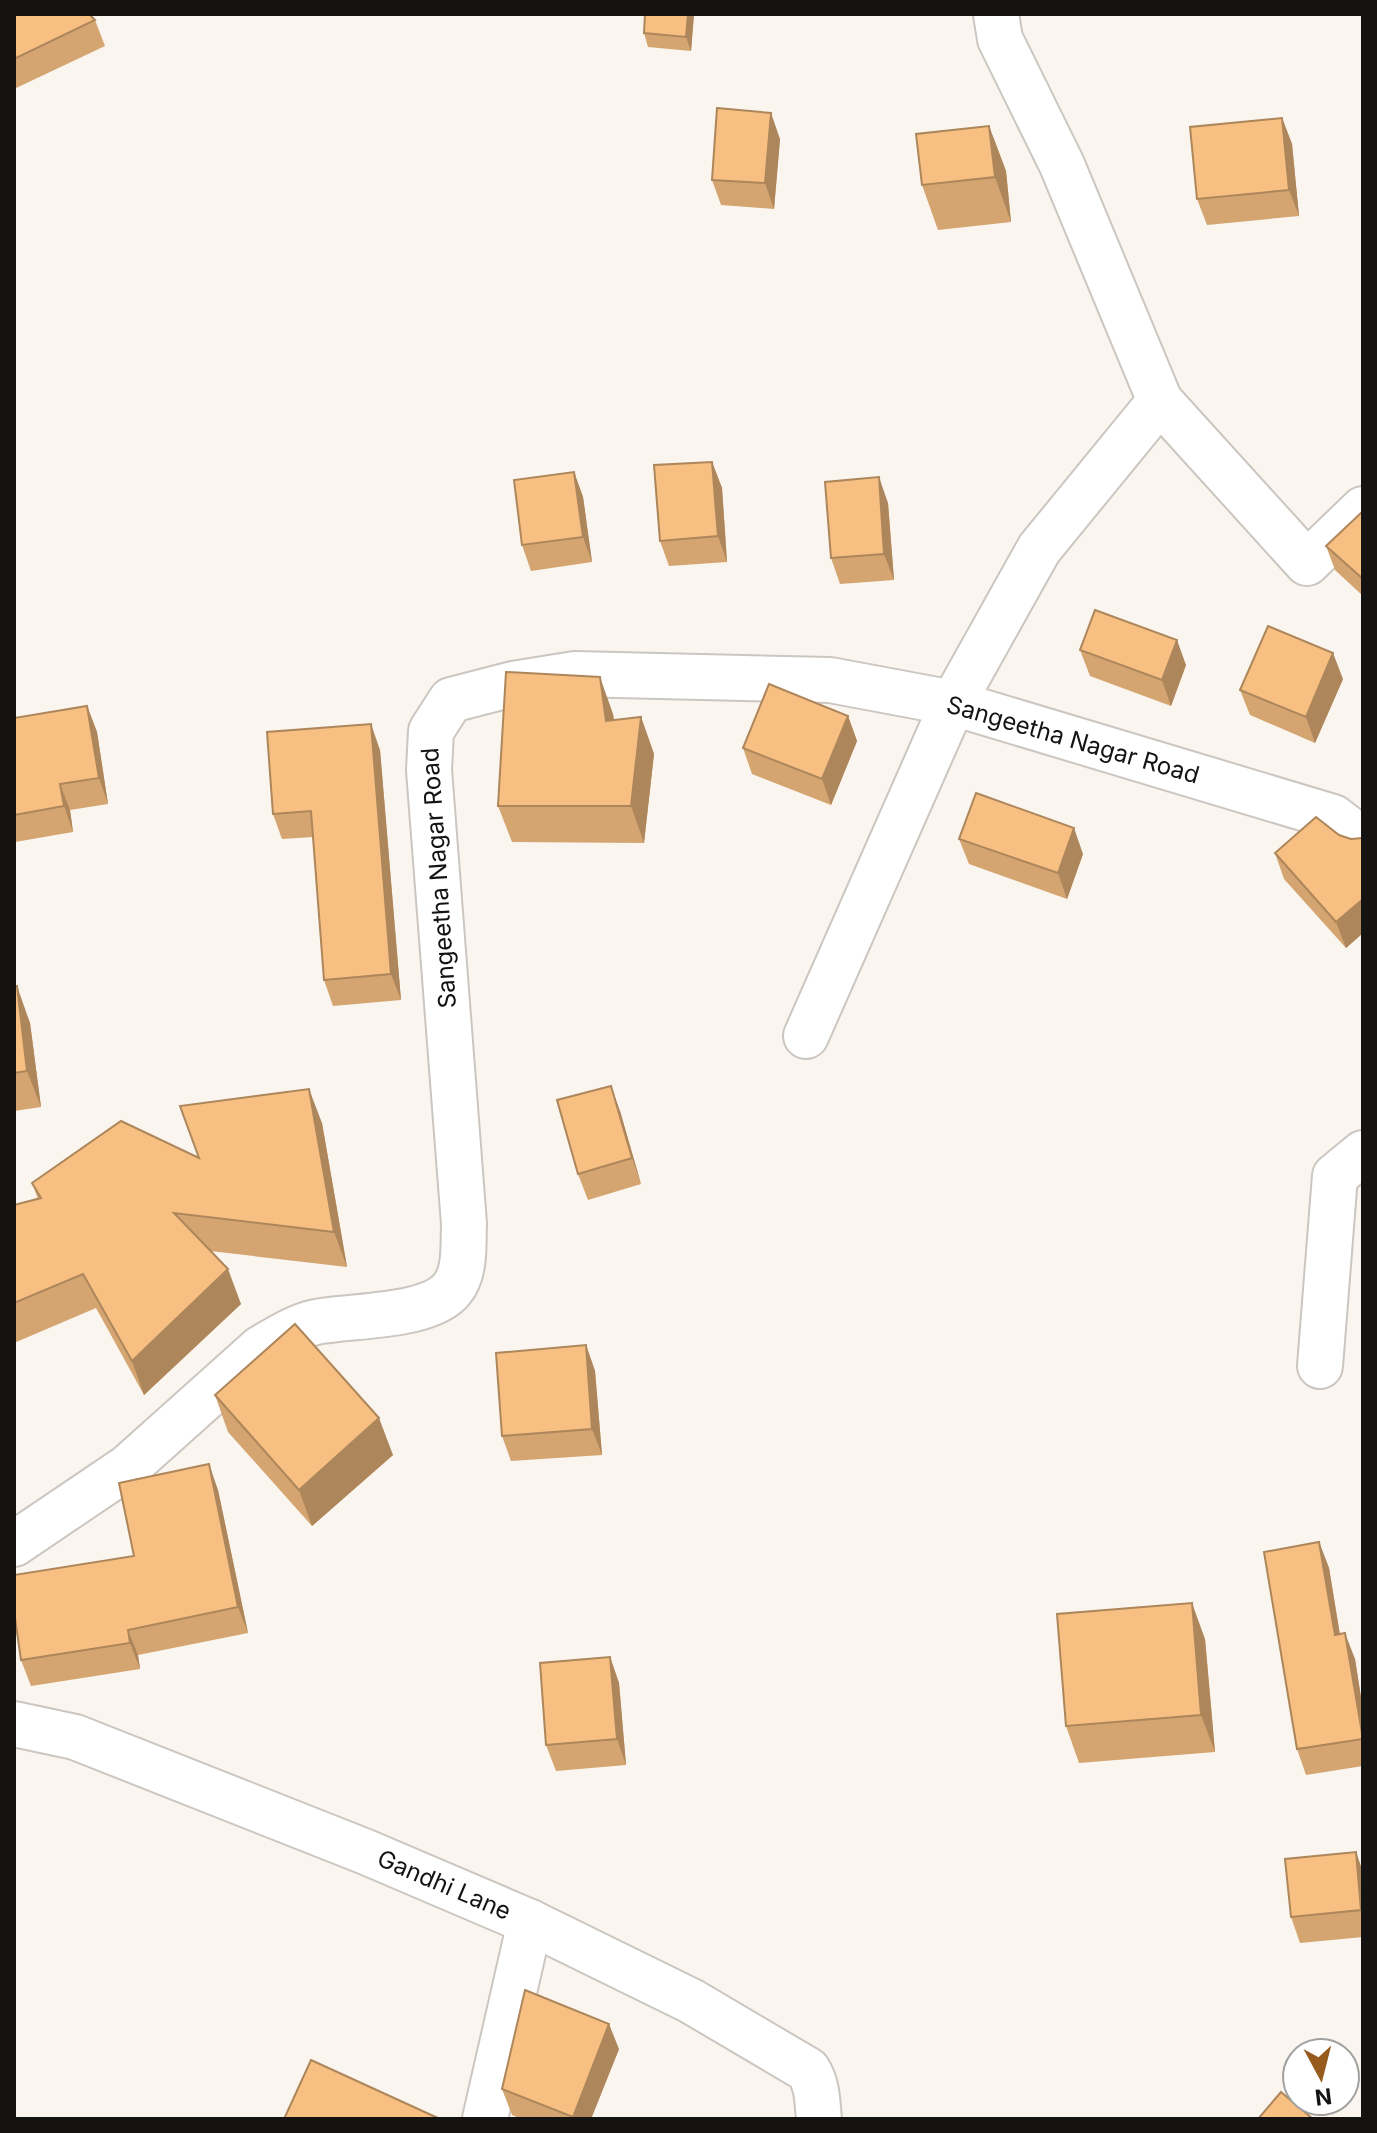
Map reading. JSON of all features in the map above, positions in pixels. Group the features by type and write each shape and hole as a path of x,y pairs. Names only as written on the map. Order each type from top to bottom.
{"street":[{"path":"996,14 1000,39 1062,165 1160,401 1307,563 1363,509"},
{"path":"806,1036 953,703 1039,549 1160,401"},
{"name":"Sangeetha Nagar Road","path":"14,1544 128,1467 261,1348 313,1322 410,1311 450,1292 458,1279 464,1224 429,770 431,731 451,700 513,684 575,674 830,680 953,703 1333,817 1363,840"},
{"path":"1320,1366 1335,1176 1363,1153"},
{"name":"Gandhi Lane","path":"14,1724 75,1737 366,1852 530,1922 691,2001 808,2070 818,2096 819,2119"},
{"path":"485,2119 530,1922"}],"building":[{"path":"14,14 89,14 95,20 14,59"},
{"path":"645,14 688,14 686,37 644,33"},
{"path":"717,108 771,113 765,183 712,180"},
{"path":"1282,118 1289,190 1197,199 1190,127"},
{"path":"989,126 995,177 922,185 916,134"},
{"path":"712,462 718,536 660,541 654,465"},
{"path":"574,472 583,537 522,545 514,480"},
{"path":"879,477 884,554 831,558 825,482"},
{"path":"1363,511 1363,579 1326,546"},
{"path":"1095,610 1177,640 1162,680 1080,650"},
{"path":"1268,626 1333,653 1306,717 1240,690"},
{"path":"506,672 600,677 606,721 641,717 631,806 498,806"},
{"path":"769,684 848,716 822,779 743,748"},
{"path":"87,706 99,778 60,784 64,806 14,815 14,718"},
{"path":"371,724 391,974 324,980 311,811 273,814 267,732"},
{"path":"976,793 1074,828 1058,873 959,839"},
{"path":"1316,817 1339,835 1351,839 1363,838 1363,899 1336,922 1275,853"},
{"path":"14,986 17,986 27,1071 14,1073"},
{"path":"611,1086 632,1158 578,1174 557,1100"},
{"path":"309,1089 334,1232 174,1213 228,1269 132,1361 83,1274 14,1303 14,1205 41,1198 32,1183 121,1121 199,1158 180,1106"},
{"path":"295,1324 379,1418 299,1490 215,1395"},
{"path":"586,1345 592,1429 502,1436 496,1353"},
{"path":"209,1464 238,1607 128,1630 130,1643 21,1660 14,1611 14,1575 134,1556 119,1483"},
{"path":"1319,1542 1335,1635 1345,1633 1363,1739 1297,1749 1264,1552"},
{"path":"1192,1603 1201,1715 1066,1726 1057,1614"},
{"path":"610,1657 617,1739 546,1745 540,1663"},
{"path":"1356,1852 1361,1910 1291,1917 1285,1859"},
{"path":"525,1990 609,2024 573,2117 502,2089"},
{"path":"311,2060 440,2119 284,2119"},
{"path":"1281,2092 1281,2117 1313,2119 1258,2119"}]}
